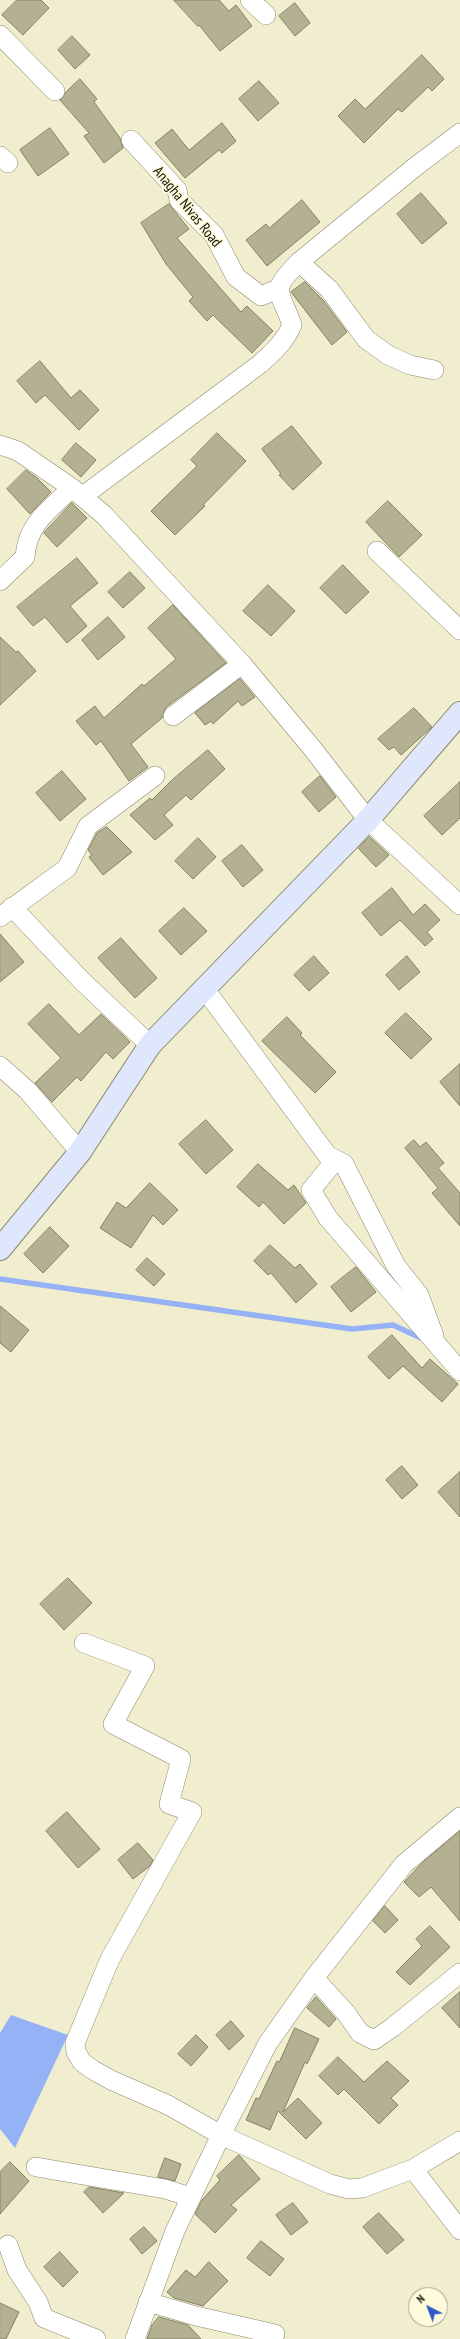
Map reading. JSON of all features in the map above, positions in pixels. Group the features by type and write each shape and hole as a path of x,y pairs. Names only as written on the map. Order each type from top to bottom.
{"street":[{"path":"250,0 266,15"},
{"path":"0,35 55,91"},
{"path":"0,581 25,557 26,542 35,524 77,492 260,364 277,348 288,336 292,325 279,296 278,289 282,279 299,262 415,167 460,134"},
{"name":"Anagha Nivas Road","path":"131,140 177,190 179,200 214,235 236,276 261,296 278,289"},
{"path":"299,262 329,289 366,339 388,355 410,365 434,370"},
{"path":"0,445 18,451 77,492 104,515 242,664 312,748 368,820 460,905"},
{"path":"377,551 460,630"},
{"path":"173,716 242,664"},
{"path":"0,1249 80,1152 150,1045 368,820 460,713"},
{"path":"150,1045 6,912 67,868 88,826 155,776"},
{"path":"204,988 332,1163 312,1190 328,1218 460,1370"},
{"path":"0,1066 28,1092 80,1152"},
{"path":"327,1155 344,1164 396,1266 419,1295 437,1345"},
{"path":"84,1643 145,1666 112,1724 181,1758 169,1804 192,1812 110,1959 88,2013 76,2036 76,2052 82,2062 99,2073 168,2105 221,2135 330,2184 349,2189 362,2188 413,2169 460,2141"},
{"path":"135,2339 175,2231 221,2135 268,2043 314,1978 404,1864 460,1817"},
{"path":"314,1978 346,2013 360,2033 374,2040 393,2027 460,1972"},
{"path":"36,2167 165,2189 191,2197"},
{"path":"413,2169 460,2230"},
{"path":"8,2245 17,2270 38,2302 44,2318 96,2339"},
{"path":"148,2302 196,2316 275,2334"}],"water":[{"path":"11,2015 68,2035 15,2148 0,2129 0,2033"}],"building":[{"path":"17,0 41,0 49,8 23,35 2,15"},
{"path":"174,0 219,0 229,11 236,5 252,26 220,51 199,25 198,26"},
{"path":"295,3 310,23 295,36 279,16"},
{"path":"72,36 90,55 75,69 58,50"},
{"path":"422,55 444,79 432,91 428,87 402,112 398,109 364,143 338,116 355,99 365,109"},
{"path":"80,79 97,99 94,102 120,138 123,148 104,163 84,136 89,133 60,100"},
{"path":"259,81 279,103 258,121 239,99"},
{"path":"222,123 236,141 222,153 219,150 185,178 155,143 172,129 189,150"},
{"path":"50,128 69,154 38,176 20,150"},
{"path":"421,193 447,223 422,244 397,214"},
{"path":"302,200 320,222 267,266 246,240 266,224 269,228"},
{"path":"169,204 189,229 177,238 241,312 247,306 273,331 252,353 213,315 207,321 189,301 193,297 166,264 141,223"},
{"path":"305,282 323,300 347,332 332,345 291,292"},
{"path":"40,361 71,398 80,390 99,410 79,430 45,395 36,403 17,381"},
{"path":"292,426 322,463 293,490 279,475 281,474 262,449"},
{"path":"217,433 246,461 203,505 205,506 175,535 151,511 197,466 191,460"},
{"path":"76,443 96,460 81,477 62,460"},
{"path":"26,470 37,478 51,492 30,514 7,489"},
{"path":"388,501 422,535 399,557 366,522"},
{"path":"72,503 87,518 57,547 44,533"},
{"path":"77,558 98,583 70,606 87,626 67,643 45,617 33,626 17,607"},
{"path":"343,565 369,592 346,614 320,588"},
{"path":"130,572 145,588 123,608 108,592"},
{"path":"268,585 295,611 271,636 243,611"},
{"path":"173,605 226,663 166,707 162,718 131,744 148,767 129,781 101,741 96,745 76,721 95,706 104,718 142,684 144,686 176,659 148,628"},
{"path":"108,617 125,637 98,660 82,640"},
{"path":"0,637 16,652 18,651 36,671 0,705"},
{"path":"240,679 255,697 242,706 238,701 213,724 211,721 205,725 195,713"},
{"path":"414,708 432,727 401,755 394,747 389,750 378,739"},
{"path":"208,750 225,769 191,800 186,795 164,815 173,825 155,840 130,815 150,798 152,800 172,780"},
{"path":"62,771 86,799 60,821 36,793"},
{"path":"320,776 336,797 319,812 302,792"},
{"path":"460,782 460,818 442,835 424,816"},
{"path":"107,827 132,852 103,875 89,857 92,855 88,850 97,833"},
{"path":"370,837 389,855 376,867 358,848"},
{"path":"198,838 216,857 193,879 175,861"},
{"path":"242,845 263,870 243,887 222,861"},
{"path":"392,888 413,915 425,904 440,920 427,932 433,939 425,946 400,920 381,936 362,913"},
{"path":"184,908 207,931 181,955 159,931"},
{"path":"0,934 24,962 0,982"},
{"path":"121,938 157,978 135,998 98,958"},
{"path":"314,956 329,973 309,991 294,975"},
{"path":"407,956 420,972 399,990 386,975"},
{"path":"49,1004 79,1035 101,1014 130,1042 113,1059 106,1052 81,1081 77,1077 52,1102 35,1083 61,1058 28,1024"},
{"path":"406,1013 432,1039 411,1059 385,1033"},
{"path":"287,1017 302,1033 300,1035 336,1072 315,1093 262,1041"},
{"path":"460,1064 460,1106 440,1082"},
{"path":"206,1120 233,1150 206,1174 179,1144"},
{"path":"414,1140 420,1147 426,1142 444,1163 438,1168 460,1193 460,1226 432,1193 438,1188 405,1148"},
{"path":"258,1164 288,1190 294,1185 306,1203 284,1224 263,1202 259,1207 237,1187"},
{"path":"150,1183 178,1210 163,1225 153,1215 131,1248 100,1228 117,1202 126,1208"},
{"path":"50,1227 69,1246 43,1273 24,1254"},
{"path":"270,1245 295,1268 300,1264 317,1284 296,1303 271,1273 268,1275 254,1261"},
{"path":"147,1258 165,1274 154,1286 136,1270"},
{"path":"356,1267 376,1292 351,1312 331,1287"},
{"path":"0,1306 29,1330 11,1352 0,1343"},
{"path":"392,1335 422,1368 430,1359 458,1384 442,1402 403,1366 389,1379 368,1357"},
{"path":"402,1466 418,1485 402,1499 386,1480"},
{"path":"460,1472 460,1517 438,1492"},
{"path":"68,1578 92,1603 64,1630 40,1604"},
{"path":"67,1812 100,1849 78,1868 46,1831"},
{"path":"460,1831 460,1921 431,1887 419,1897 404,1882 423,1862"},
{"path":"138,1843 153,1860 150,1866 133,1879 118,1860"},
{"path":"385,1906 398,1920 385,1933 373,1921"},
{"path":"430,1926 450,1947 410,1985 396,1972 422,1946 416,1939"},
{"path":"460,1992 460,2028 442,2008"},
{"path":"316,1997 336,2019 329,2027 307,2008"},
{"path":"231,2021 244,2036 229,2050 216,2035"},
{"path":"295,2028 319,2039 307,2064 305,2062 283,2112 298,2098 322,2123 306,2139 278,2111 270,2130 246,2120 256,2098 259,2099 277,2061 279,2062"},
{"path":"196,2035 208,2047 191,2066 178,2054"},
{"path":"338,2057 364,2082 387,2061 409,2081 391,2098 398,2105 379,2124 344,2089 338,2095 319,2076"},
{"path":"239,2155 260,2179 231,2205 237,2210 215,2233 195,2214 202,2200 220,2180 217,2176"},
{"path":"165,2158 181,2164 175,2181 158,2177"},
{"path":"10,2162 29,2181 0,2214 0,2172"},
{"path":"89,2187 124,2193 103,2213 84,2192"},
{"path":"293,2203 308,2222 291,2235 276,2215"},
{"path":"379,2213 404,2240 387,2254 363,2227"},
{"path":"144,2227 157,2241 142,2254 130,2239"},
{"path":"261,2241 284,2259 270,2276 247,2258"},
{"path":"60,2252 78,2272 63,2287 44,2267"},
{"path":"209,2262 228,2281 203,2306 174,2298 167,2292 186,2270 195,2277"},
{"path":"0,2303 19,2312 6,2339 0,2339"},
{"path":"159,2317 188,2325 201,2339 147,2339 152,2325"}],"waterway":[{"path":"0,1279 352,1329 393,1325 423,1339"}]}
